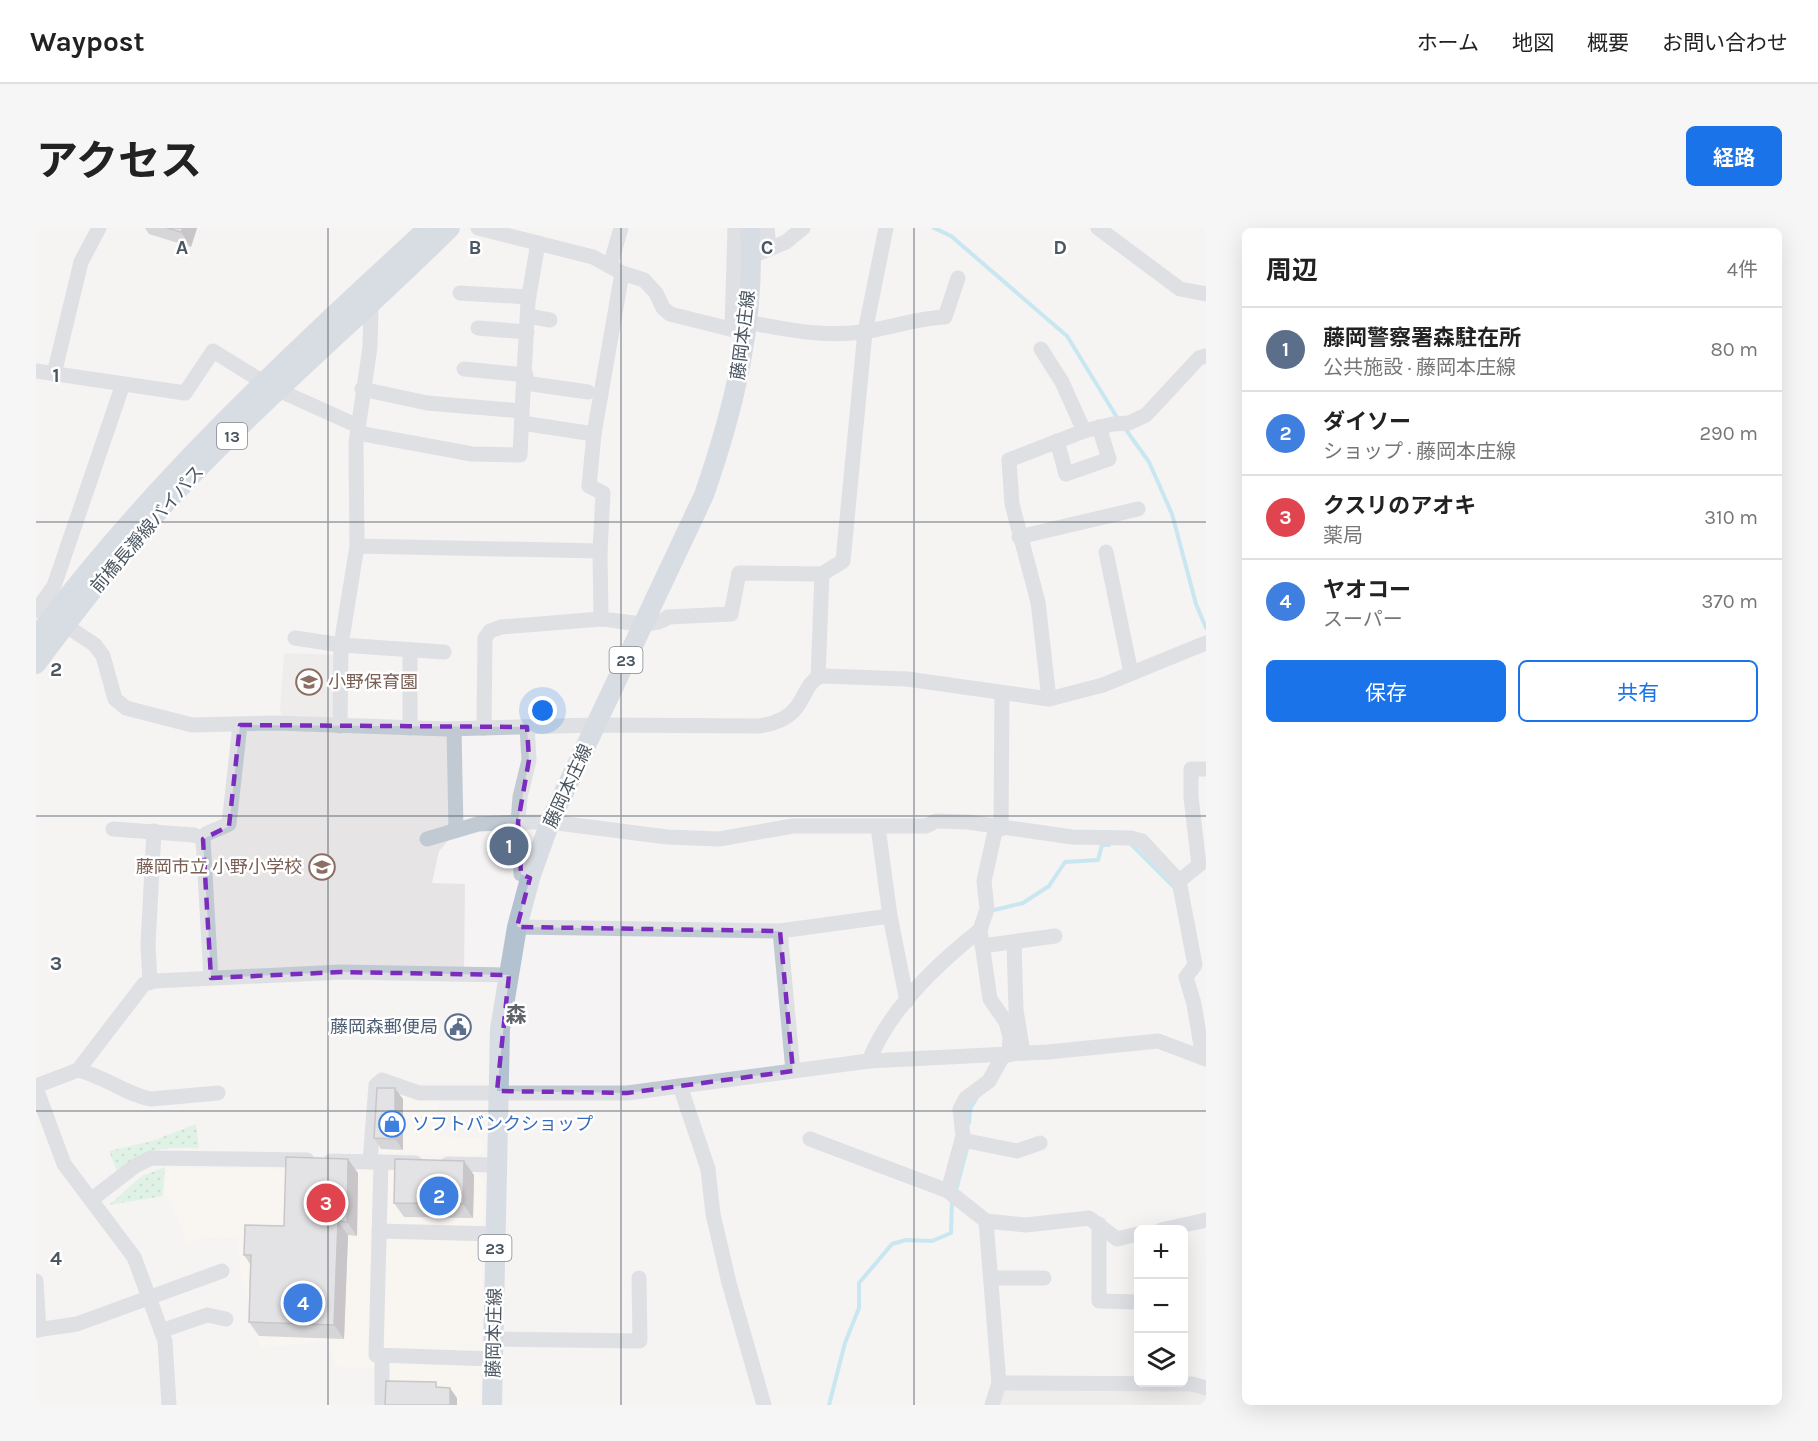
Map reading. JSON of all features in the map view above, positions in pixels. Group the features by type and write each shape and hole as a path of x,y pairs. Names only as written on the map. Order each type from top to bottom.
{"main road":[{"name":"前橋長瀞線バイパス","path":"36,664 44,625 189,478 271,386 428,228"},
{"name":"前橋長瀞線バイパス","path":"271,386 371,306 450,228"},
{"name":"藤岡本庄線","path":"492,1405 500,1029 517,927 530,878 550,822 704,495 716,461 736,392 742,328 760,253 750,228"}],"street":[{"path":"54,374 81,262 99,228"},
{"path":"478,228 594,257 616,270 644,280 656,293 663,308 670,314 742,328 825,334 865,332 923,317 945,317 958,278"},
{"path":"601,619 600,551 603,493 589,486 621,228"},
{"path":"735,228 742,328"},
{"path":"760,253 767,228"},
{"path":"760,253 786,242 803,228"},
{"path":"484,728 485,638 490,632 501,627 601,619 644,623 662,622 668,617 731,614 739,573 822,574 843,561 865,332 886,228"},
{"path":"1098,228 1180,289 1206,294"},
{"path":"36,371 185,393 213,351 271,386 358,429 472,454 520,455 529,297 538,243"},
{"path":"460,293 529,297"},
{"path":"340,726 341,645 357,546 358,429 362,389 370,347 371,306"},
{"path":"528,316 550,320"},
{"path":"478,328 527,332"},
{"path":"1041,348 1062,382 1084,431"},
{"path":"1049,699 1038,602 1012,504 1009,460 1084,431 1129,423 1146,415 1199,358 1206,356"},
{"path":"464,369 588,392"},
{"path":"123,384 54,586 44,625 95,645 103,656 115,699 126,708 192,725 276,723 454,729 596,725 759,726 776,723 796,708 812,681 818,677 907,679 1049,699 1103,685 1206,643"},
{"path":"362,389 522,417 594,434"},
{"path":"1051,443 1066,474 1109,459 1099,427"},
{"path":"1019,537 1138,510"},
{"path":"357,546 600,551"},
{"path":"1106,552 1131,673"},
{"path":"818,677 822,574"},
{"path":"295,638 341,645 444,652"},
{"path":"410,650 410,728"},
{"path":"1002,693 999,828 984,881 987,909 981,938 990,999 1006,1022 1012,1055"},
{"path":"212,978 203,839 206,834 229,824 240,725"},
{"path":"527,727 530,760 520,797 518,822 521,874 530,878"},
{"path":"454,729 456,830"},
{"path":"1179,881 1199,865 1191,797 1191,769 1206,769"},
{"path":"427,839 478,824 518,822 550,822 667,837 719,839 794,826 926,826 936,821 968,822 1096,840 1131,838 1142,841 1179,881 1194,965 1186,977 1194,1004 1204,1058"},
{"path":"878,827 890,916 907,1001"},
{"path":"112,829 194,835 203,839"},
{"path":"150,982 148,945 154,831"},
{"path":"517,927 780,931 890,916"},
{"path":"780,931 793,1071"},
{"path":"869,1061 883,1030 952,951 981,938 1014,942 1055,936"},
{"path":"948,1191 962,1140 960,1109 966,1098 989,1080 1012,1055 1016,1011 1014,942"},
{"path":"169,1405 165,1341 134,1257 64,1164 36,1087 78,1070 144,984 150,982 341,972 509,975"},
{"path":"639,1278 640,1341 376,1355 379,1231 376,1085 382,1080 419,1093 497,1091 627,1093 869,1061 1012,1055 1158,1041 1204,1058"},
{"path":"78,1070 98,1075 140,1097 151,1099 218,1093"},
{"path":"680,1086 708,1169 713,1214 729,1283 764,1405"},
{"path":"810,1139 948,1191 986,1221 1026,1225 1089,1218 1117,1239 1134,1235"},
{"path":"962,1140 1017,1150 1040,1143"},
{"path":"92,1199 135,1166 151,1158 496,1165"},
{"path":"1184,1225 1206,1220"},
{"path":"986,1221 999,1383 992,1405"},
{"path":"1099,1224 1099,1301 1134,1302"},
{"path":"379,1231 495,1233"},
{"path":"36,1281 37,1330 77,1324 151,1299 222,1270"},
{"path":"991,1278 1044,1278"},
{"path":"161,1331 207,1315 226,1319"},
{"path":"382,1355 382,1405"},
{"path":"999,1383 1134,1383"},
{"path":"1188,1384 1206,1388"}],"highlighted area":[{"path":"240,725 527,727 529,760 518,822 521,874 530,878 517,927 780,931 793,1071 627,1093 497,1091 509,975 341,972 211,978 203,839 229,826"}],"shaded area":[{"name":"小野保育園","path":"284,653 337,655 337,719 283,718 280,710"},
{"name":"藤岡市立 小野小学校","path":"250,729 451,734 454,834 439,851 432,883 465,884 464,972 219,974 214,947 206,838 234,829 242,737"},
{"path":"381,1088 439,1097 438,1136 483,1139 484,1151 478,1156 380,1153 377,1149"},
{"path":"165,1167 476,1172 484,1181 480,1405 376,1405 375,1369 337,1367 326,1341 261,1348 240,1273 238,1238 214,1237 186,1242 169,1196 163,1196"},
{"path":"1184,1387 1206,1392 1206,1405 996,1405 999,1394 1007,1389"}],"green space":[{"path":"196,1124 199,1148 155,1150 138,1157 117,1171 109,1151 152,1141"},
{"path":"165,1167 163,1196 109,1205 142,1176"}],"building":[{"path":"167,228 183,228 181,232"},
{"path":"377,1088 395,1088 395,1139 374,1138"},
{"path":"286,1157 348,1159 347,1222 338,1221 334,1325 249,1322 251,1255 244,1255 245,1225 284,1226"},
{"path":"395,1159 464,1161 463,1204 394,1203"},
{"path":"386,1381 436,1382 436,1387 450,1388 450,1405 385,1405"}],"waterway":[{"path":"934,228 951,236 1067,336 1118,419"},
{"path":"1124,427 1149,462 1172,514 1196,604 1206,628"},
{"path":"1131,844 1174,887"},
{"path":"990,911 1023,903 1049,886 1065,862 1098,860 1102,845 1109,845"},
{"path":"969,1123 970,1109 976,1099"},
{"path":"956,1190 968,1145"},
{"path":"829,1405 845,1343 859,1308 859,1283 892,1244 906,1240 932,1241 951,1233 952,1200"}],"place":[{"name":"小野保育園","path":"309,682"},
{"name":"藤岡警察署森駐在所","path":"509,846"},
{"name":"藤岡市立 小野小学校","path":"322,867"},
{"name":"藤岡森郵便局","path":"458,1027"},
{"name":"ソフトバンクショップ","path":"392,1124"},
{"name":"ダイソー","path":"439,1196"},
{"name":"クスリのアオキ","path":"326,1203"},
{"name":"ヤオコー","path":"303,1303"}],"district":[{"name":"森","path":"516,1015"}]}
